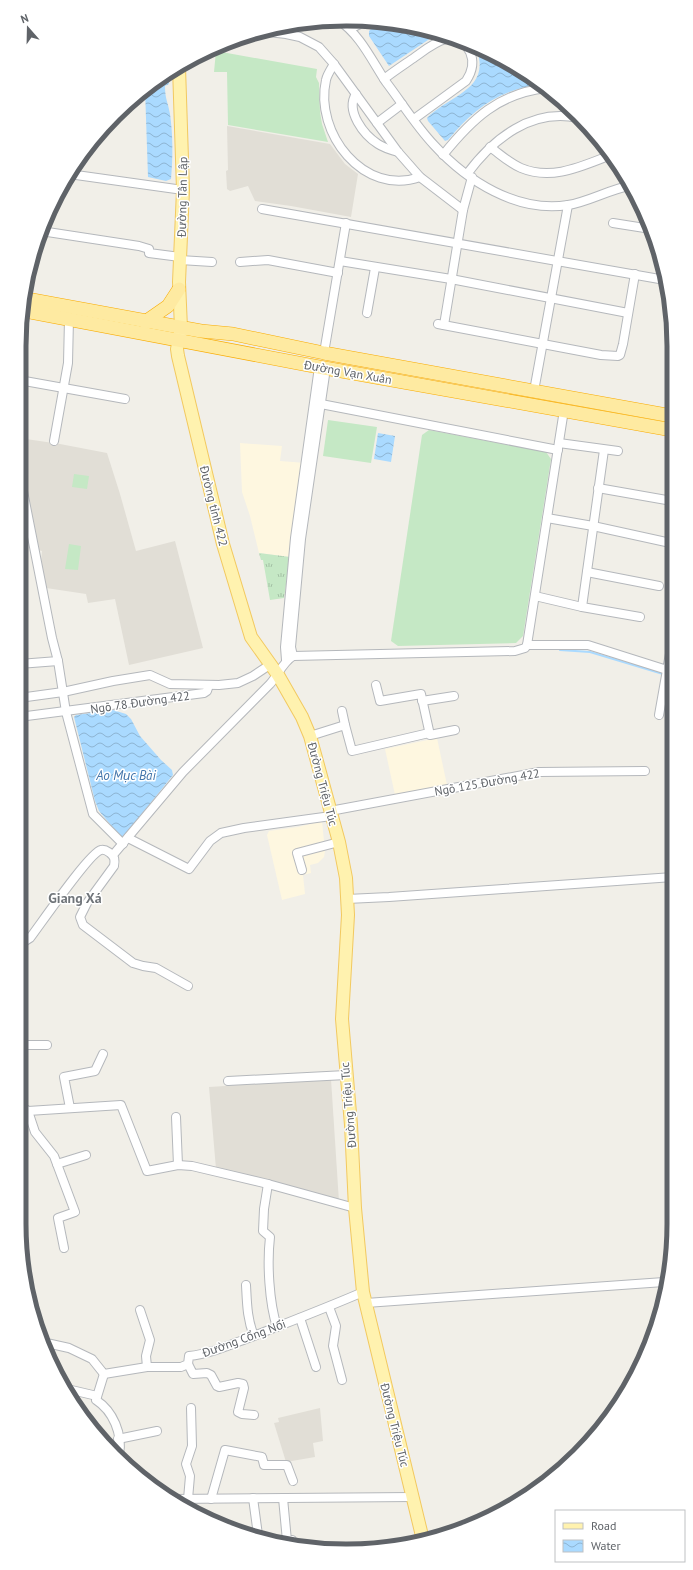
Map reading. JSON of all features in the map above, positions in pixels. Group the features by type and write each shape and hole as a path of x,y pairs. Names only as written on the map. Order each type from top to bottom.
{"highway":[{"path":"146,322 168,306 179,289"},
{"name":"Đường Vạn Xuân","path":"30,300 146,322 180,334 233,334 324,353 667,415"},
{"name":"Đường Vạn Xuân","path":"28,312 69,319 180,334 323,367 667,429"},
{"path":"442,388 444,374"}],"main road":[{"name":"Đường Tân Lập","path":"179,73 183,190 179,289 180,334"},
{"name":"Đường tỉnh 422","path":"180,334 178,356 223,544 251,637 278,675"},
{"name":"Đường Triệu Túc","path":"278,675 302,717 310,736 330,814 339,842 346,878 348,915 342,1019 351,1124 355,1208 364,1298 422,1535"}],"street":[{"path":"346,26 350,29 384,79 426,136 443,154 470,176 501,195 513,200 539,205 568,205 625,187"},
{"path":"350,29 355,26"},
{"path":"289,31 319,47 334,64 398,152 420,178 463,210"},
{"path":"384,79 432,45 441,40"},
{"path":"414,119 466,81 471,74 472,68 472,57 467,49"},
{"path":"334,64 326,79 325,104 330,130 338,144 354,163 375,176 402,182 420,178"},
{"path":"443,154 470,123 491,107 512,96 537,89"},
{"path":"356,94 352,103 353,109 363,131 378,144 398,152"},
{"path":"377,123 402,104"},
{"path":"570,118 558,117 530,123 509,132 490,147 470,176 441,324 601,355 618,356 620,355 623,344 635,274"},
{"path":"490,147 510,162 521,168 546,173 573,169 605,157"},
{"path":"76,175 183,190"},
{"path":"534,391 568,205"},
{"path":"262,209 660,279"},
{"path":"324,353 346,223"},
{"path":"613,223 644,228"},
{"path":"47,233 138,246 149,249 149,253 180,259 212,262"},
{"path":"240,262 268,260 338,273"},
{"path":"340,262 451,279 628,313"},
{"path":"368,313 376,268"},
{"path":"54,441 68,363 69,319"},
{"path":"113,855 183,772 278,675 290,658 301,539 321,404 323,367"},
{"path":"290,658 285,647 295,538 323,367"},
{"path":"26,381 125,399"},
{"path":"321,404 559,447 618,451"},
{"path":"290,658 515,651 525,648 527,645 564,410"},
{"path":"582,607 604,450"},
{"path":"598,488 667,500"},
{"path":"26,505 58,661 66,712 93,814 126,841"},
{"path":"547,518 593,526 666,542"},
{"path":"587,572 659,586"},
{"path":"535,596 582,607 640,617"},
{"path":"527,645 588,645 667,670"},
{"path":"26,663 58,661"},
{"path":"26,697 63,692 113,680 150,675 170,684 209,685 238,683 253,676 271,664"},
{"path":"659,715 667,680"},
{"path":"170,684 173,697"},
{"name":"Ngõ 78 Đường 422","path":"26,717 204,693 207,691 209,685"},
{"path":"376,685 380,701 420,694 429,733"},
{"path":"422,701 454,696"},
{"path":"342,711 352,751 429,733 430,735 455,730"},
{"path":"310,736 346,725"},
{"name":"Ngõ 125 Đường 422","path":"126,841 189,869 210,841 221,833 244,828 330,814 538,772 645,771"},
{"path":"302,870 297,853 339,842"},
{"path":"26,941 30,938 81,870 97,852 105,849 113,855 115,860 114,866 87,903 80,917 83,925 133,963 156,968 188,986"},
{"path":"347,899 667,877"},
{"path":"26,1045 47,1045"},
{"path":"70,1108 64,1078 95,1071 103,1054"},
{"path":"228,1081 346,1075"},
{"path":"64,1248 58,1218 75,1212 54,1156 35,1132 28,1111 121,1104 147,1171 178,1165 192,1166 214,1170 355,1208"},
{"path":"176,1117 178,1165"},
{"path":"57,1164 86,1155"},
{"path":"268,1184 264,1209 263,1231 270,1237 268,1256 271,1301 277,1326"},
{"name":"Đường Cổng Nổi","path":"104,1374 147,1367 181,1368 188,1364 189,1356 196,1356 254,1336 329,1307 364,1298 662,1282"},
{"path":"246,1285 249,1324 254,1336"},
{"path":"329,1307 336,1326 333,1346 342,1380"},
{"path":"140,1310 150,1340 146,1356 147,1367"},
{"path":"300,1318 316,1367"},
{"path":"49,1344 69,1348 92,1359 104,1374 96,1400 104,1406 117,1426 119,1448"},
{"path":"188,1364 194,1374 211,1374 217,1386 238,1383 243,1384 244,1388 238,1412 242,1414 254,1415"},
{"path":"73,1390 97,1396"},
{"path":"188,1499 190,1476 186,1464 192,1446 191,1408"},
{"path":"118,1439 157,1431"},
{"path":"211,1499 225,1450 262,1457 264,1465 288,1465 293,1481"},
{"path":"183,1499 413,1497"},
{"path":"253,1498 257,1531"},
{"path":"283,1498 287,1538"}],"shaded area":[{"path":"227,126 330,144 345,164 358,174 351,217 255,201 248,186 230,191 227,189"},
{"path":"26,439 107,453 136,551 175,541 203,648 129,665 115,599 88,603 86,594 46,588 41,562 42,551 38,550 26,491"},
{"path":"240,443 282,446 280,461 306,463 290,557 259,553 250,516 242,492"},
{"path":"437,738 447,785 395,795 385,749"},
{"path":"322,821 325,851 324,857 318,863 310,865 311,873 303,875 305,894 282,900 267,835 269,831 298,827"},
{"path":"331,1079 339,1202 216,1169 209,1087"},
{"path":"320,1408 323,1441 313,1443 315,1457 286,1462 274,1423 279,1422 278,1418"}],"green space":[{"path":"220,52 317,69 316,77 319,83 320,112 328,142 228,125 227,72 214,72 216,54"},
{"path":"328,420 377,427 371,463 323,456"},
{"path":"429,430 546,452 551,459 523,636 516,643 398,646 391,641 422,435"},
{"path":"74,474 89,476 87,489 72,487"},
{"path":"69,544 81,546 78,570 65,569"},
{"path":"259,553 290,557 284,598 270,600 263,560 261,560"}],"water":[{"path":"372,28 409,32 432,38 389,66 369,36 369,31"},
{"path":"478,54 507,69 533,85 508,92 486,104 476,111 448,140 445,141 427,118 435,110 465,91 473,84 478,75 480,64"},
{"path":"169,79 169,84 165,86 165,90 171,122 171,179 166,181 148,177 145,97"},
{"path":"378,433 395,436 391,462 374,459"},
{"name":"Ao Mục Bài","path":"113,710 126,714 131,719 140,736 172,770 173,775 124,836 121,837 99,811 95,801 74,717 76,715"}],"waterway":[{"path":"560,650 590,652 663,674"}],"district":[{"name":"Giang Xá","path":"75,898"}]}
